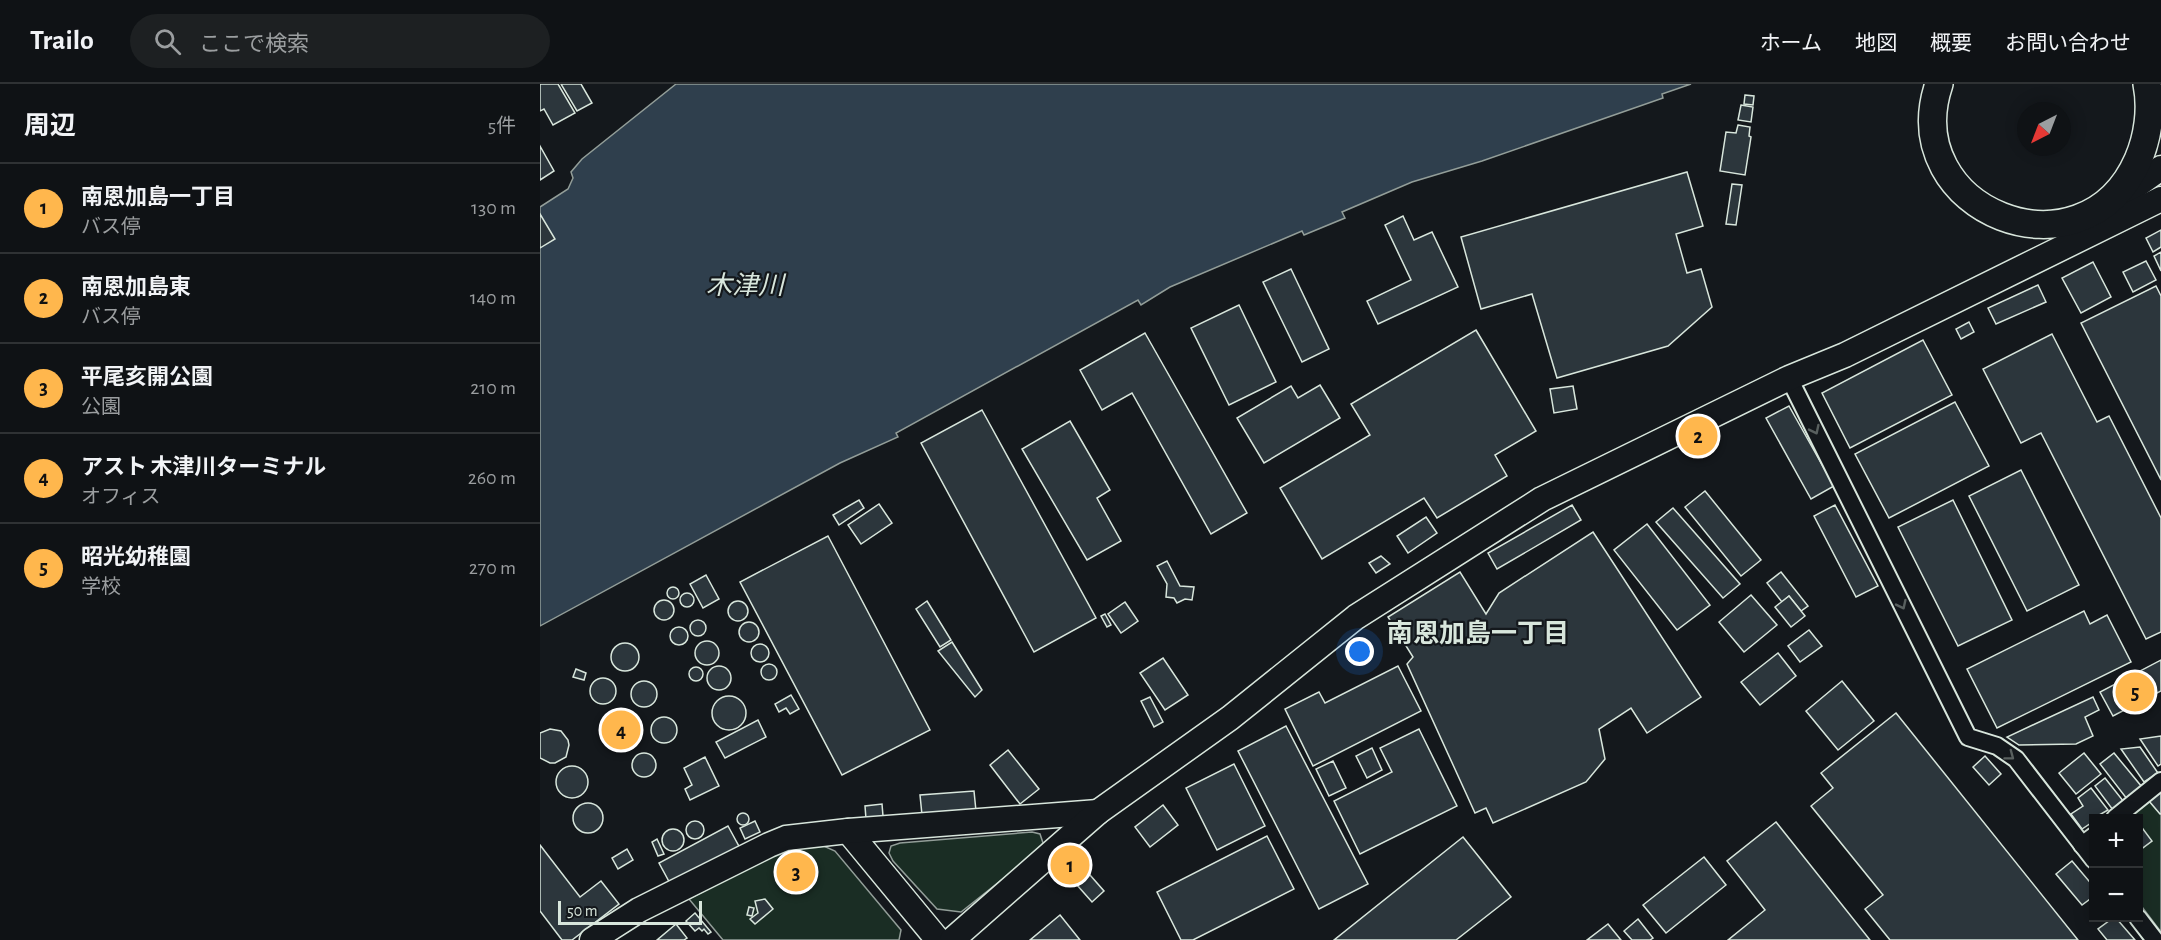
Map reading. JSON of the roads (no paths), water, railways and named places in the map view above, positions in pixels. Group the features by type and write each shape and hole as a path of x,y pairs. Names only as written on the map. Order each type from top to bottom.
{"main road":[{"path":"1939,84 1936,99 1936,134 1943,158 1954,178 1972,198 2000,215 2019,221 2037,223 2062,221 2084,214 2110,197 2127,178 2139,154 2146,131 2146,84"},
{"path":"2155,84 2161,93"}],"street":[{"path":"2016,271 2161,168"},
{"path":"952,940 1098,812 1230,718 1356,617 1542,499 1789,378 1845,355 2161,199"},
{"path":"1789,378 1968,737 1997,746 2016,759 2088,840"},
{"path":"2121,814 2161,781"},
{"path":"592,940 639,910 786,838 848,831 1098,812"},
{"path":"848,831 938,940"},
{"path":"2141,922 2156,940"}],"water":[{"name":"木津川","path":"676,84 1691,84 1662,94 1663,98 1482,161 1412,182 1342,212 1345,218 1304,235 1302,231 1170,287 1141,305 1138,300 896,433 898,437 840,463 540,626 540,207 568,189 573,178 571,172 582,159"}],"place":[{"name":"南恩加島東","path":"1698,436"},
{"name":"昭光幼稚園","path":"2135,692"},
{"name":"アスト 木津川ターミナル","path":"621,730"},
{"name":"南恩加島一丁目","path":"1070,865"},
{"name":"平尾亥開公園","path":"796,872"}],"district":[{"name":"南恩加島一丁目","path":"1478,634"}]}
